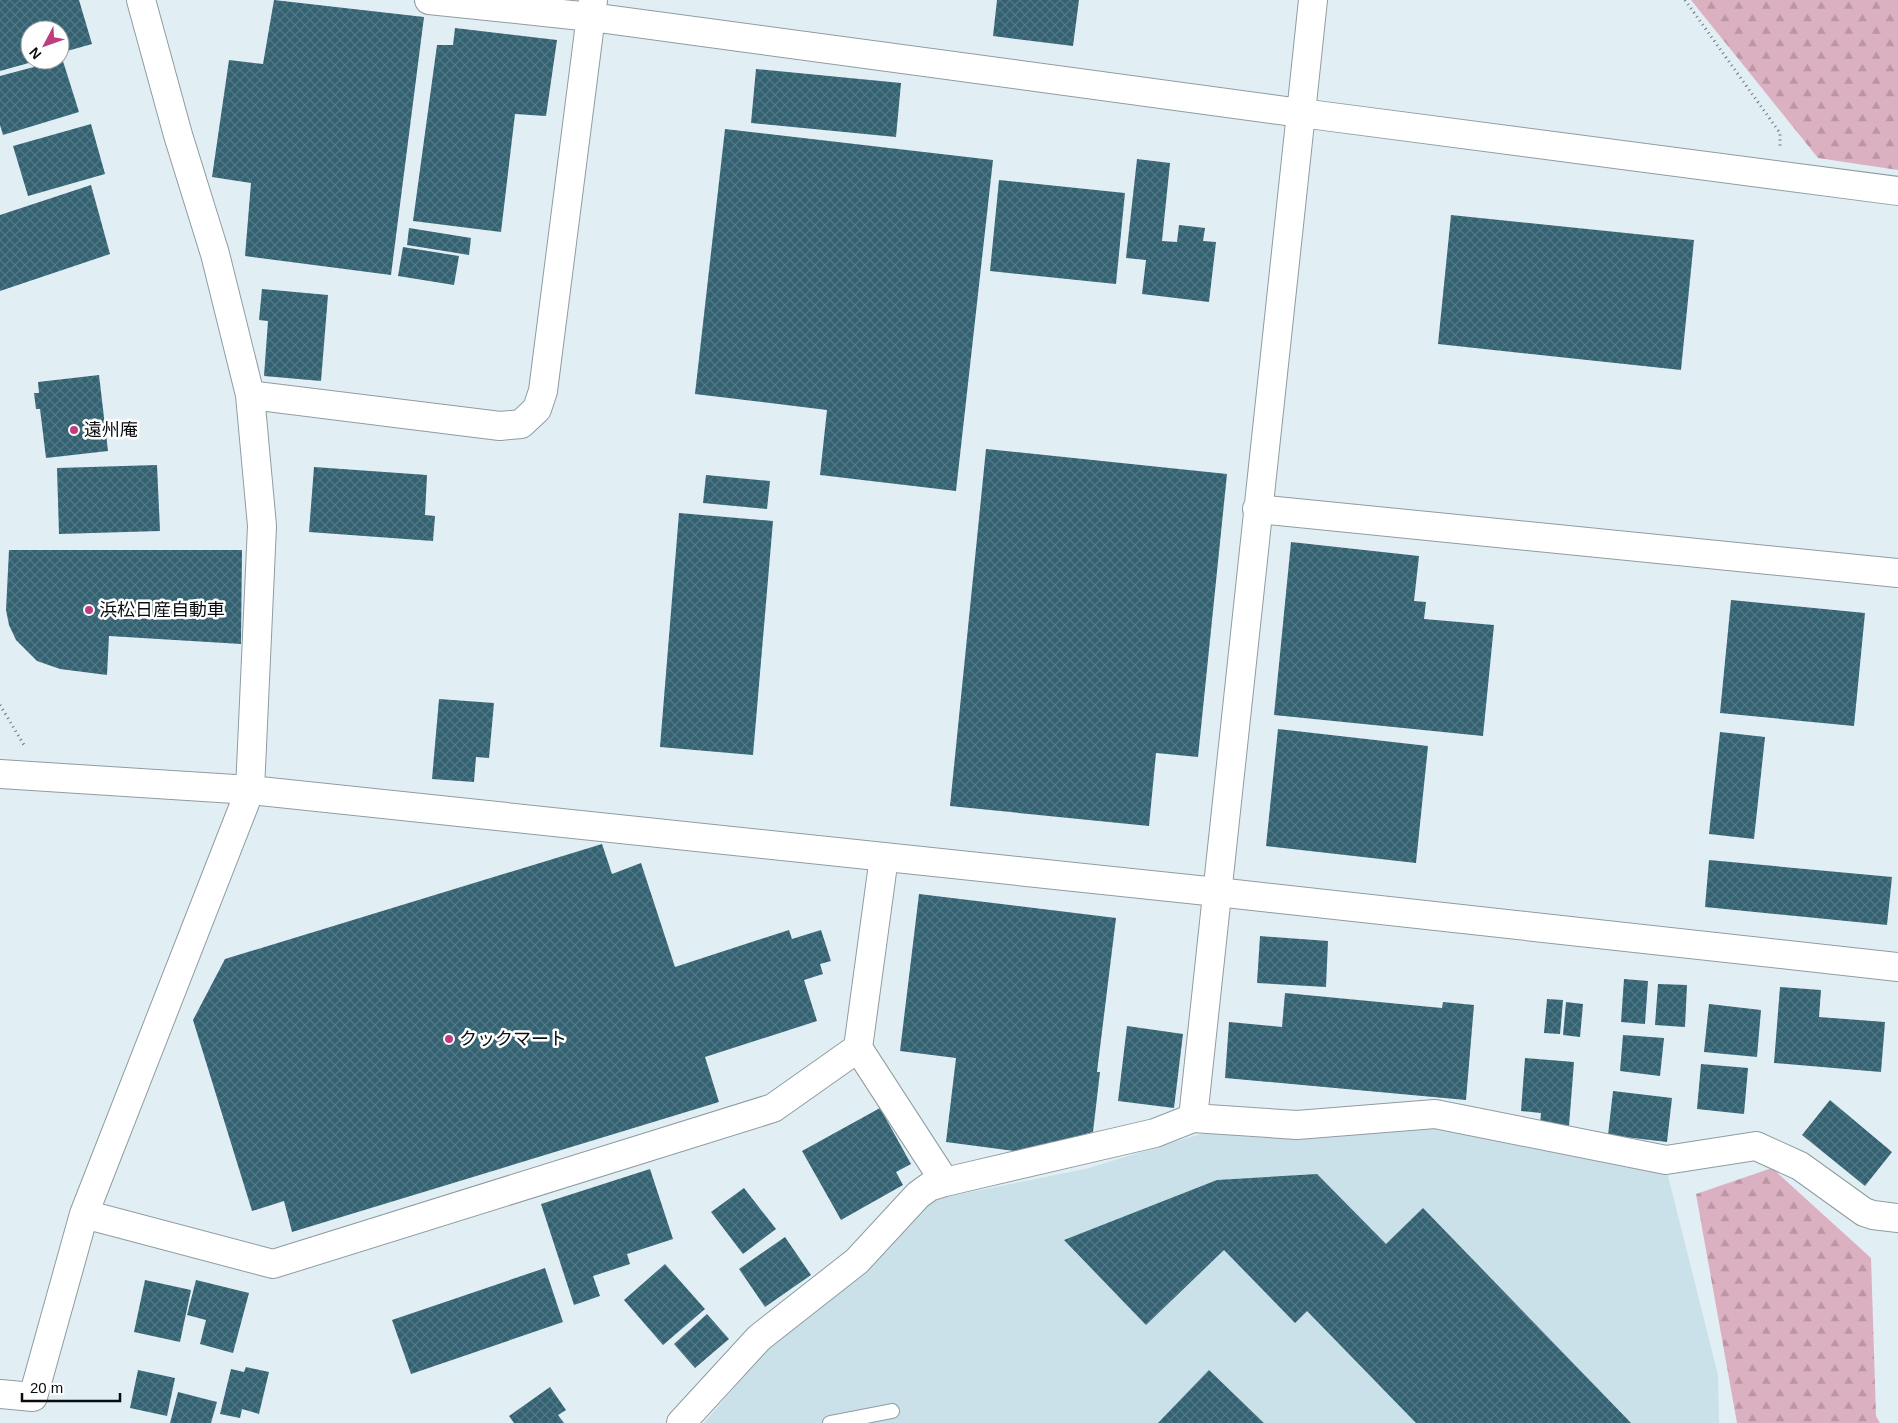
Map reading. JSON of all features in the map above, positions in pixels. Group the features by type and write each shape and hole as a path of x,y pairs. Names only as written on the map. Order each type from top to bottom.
{"street":[{"path":"0,1394 32,1397 84,1214 250,790 262,526 250,395 215,254 178,135 141,0"},
{"path":"430,0 592,9 1301,114 1898,191"},
{"path":"1193,1118 1313,0"},
{"path":"250,395 500,426 521,424 537,409 543,391 592,9"},
{"path":"1257,509 1898,573"},
{"path":"0,774 250,790 1217,892 1898,967"},
{"path":"884,857 858,1048 945,1182"},
{"path":"84,1214 273,1264 773,1108 858,1048"},
{"path":"681,1423 759,1338 857,1261 918,1195 930,1187 1155,1133 1193,1118 1297,1125 1435,1114 1666,1160 1756,1146 1800,1166 1864,1212 1898,1218"}],"lane":[{"path":"830,1423 892,1411"}],"path":[{"path":"1684,0 1780,132 1779,175"}],"shaded area":[{"path":"1429,1126 1667,1172 1718,1375 1719,1423 704,1423 772,1343 868,1271 931,1200 1085,1169 1211,1131"}],"green space":[{"path":"1691,0 1898,0 1898,170 1818,158"},
{"path":"1772,1168 1871,1258 1876,1416 1880,1423 1737,1423 1696,1194"}],"building":[{"path":"0,0 79,0 92,44 70,50 70,20 20,20 20,65 0,71"},
{"path":"274,0 424,17 391,275 245,256 251,183 212,177 229,60 263,64"},
{"path":"997,0 1079,0 1073,46 993,36"},
{"path":"455,28 557,40 546,116 515,114 501,232 413,221 437,45 453,45"},
{"path":"756,69 901,83 896,137 751,123"},
{"path":"22,70 66,70 79,112 3,135 0,125 0,76"},
{"path":"91,124 105,174 28,196 13,146"},
{"path":"725,129 993,160 956,491 820,475 827,410 695,394"},
{"path":"1137,159 1170,163 1162,241 1177,242 1179,225 1205,228 1203,241 1216,242 1209,302 1142,294 1146,260 1126,258"},
{"path":"999,180 1125,193 1116,284 990,271"},
{"path":"91,185 110,254 0,291 0,215"},
{"path":"1451,215 1694,240 1681,370 1438,344"},
{"path":"409,228 471,238 469,255 407,245"},
{"path":"403,247 459,256 454,285 398,276"},
{"path":"262,289 328,295 321,381 264,376 268,321 259,320"},
{"name":"遠州庵","path":"99,375 108,451 46,458 40,409 36,409 34,393 39,393 38,382"},
{"path":"986,449 1227,474 1198,757 1156,753 1149,826 950,806"},
{"path":"157,465 160,531 59,534 57,468"},
{"path":"314,467 427,475 425,515 435,516 433,541 309,532"},
{"path":"706,475 770,481 767,509 703,503"},
{"path":"679,513 773,521 753,755 660,747"},
{"path":"1291,542 1419,556 1414,601 1426,602 1424,619 1494,625 1483,736 1274,715"},
{"path":"9,550 242,550 241,644 109,636 107,675 60,669 37,661 16,640 9,625 6,610"},
{"path":"1731,600 1865,613 1854,726 1720,713"},
{"path":"439,699 494,703 489,758 476,757 474,782 432,779"},
{"path":"1278,729 1428,746 1416,863 1266,846"},
{"path":"1720,732 1765,737 1754,839 1709,834"},
{"name":"クックマート","path":"602,844 612,874 641,863 675,967 789,930 792,939 821,930 831,961 820,964 823,974 804,980 817,1021 705,1057 719,1102 292,1232 284,1201 252,1211 193,1020 225,959"},
{"path":"1709,860 1892,877 1887,925 1705,907"},
{"path":"919,894 1116,918 1097,1072 1100,1072 1093,1132 1021,1152 946,1142 956,1058 900,1051"},
{"path":"1260,936 1328,941 1326,987 1257,983"},
{"path":"1624,979 1648,981 1645,1024 1621,1022"},
{"path":"1658,984 1687,985 1685,1027 1655,1025"},
{"path":"1780,987 1821,990 1819,1017 1885,1022 1881,1072 1774,1063"},
{"path":"1285,993 1442,1008 1443,1002 1474,1005 1466,1100 1225,1078 1229,1022 1282,1027"},
{"path":"1547,999 1563,1000 1560,1034 1544,1033"},
{"path":"1566,1002 1583,1004 1580,1037 1563,1035"},
{"path":"1709,1004 1761,1010 1757,1057 1704,1052"},
{"path":"1127,1026 1183,1034 1174,1108 1118,1101"},
{"path":"1623,1035 1664,1038 1660,1076 1620,1071"},
{"path":"1525,1058 1574,1062 1569,1126 1540,1124 1541,1113 1521,1111"},
{"path":"1701,1064 1748,1068 1744,1114 1697,1109"},
{"path":"1613,1091 1672,1098 1667,1142 1608,1135"},
{"path":"1830,1100 1892,1152 1865,1186 1802,1135"},
{"path":"880,1108 911,1164 896,1172 903,1185 841,1220 802,1151"},
{"path":"650,1169 673,1239 627,1254 630,1264 593,1276 600,1296 574,1305 541,1204"},
{"path":"1317,1174 1386,1244 1423,1208 1631,1423 1416,1423 1307,1311 1295,1323 1224,1250 1146,1325 1064,1240 1217,1180"},
{"path":"744,1188 776,1229 743,1254 711,1212"},
{"path":"785,1237 811,1275 765,1307 739,1269"},
{"path":"665,1264 705,1309 663,1345 624,1300"},
{"path":"545,1268 563,1322 411,1374 392,1320"},
{"path":"145,1280 191,1290 180,1342 134,1332"},
{"path":"196,1280 249,1293 233,1353 200,1344 206,1320 187,1315"},
{"path":"707,1314 729,1339 695,1368 674,1344"},
{"path":"246,1367 269,1372 259,1414 242,1409 240,1418 220,1414 231,1369 244,1372"},
{"path":"138,1370 175,1378 167,1416 130,1408"},
{"path":"1209,1370 1264,1423 1158,1423"},
{"path":"550,1387 566,1410 558,1415 564,1423 514,1423 509,1416"},
{"path":"178,1392 217,1402 211,1423 170,1423"}],"place":[{"name":"遠州庵","path":"74,430"},
{"name":"浜松日産自動車","path":"89,610"},
{"name":"クックマート","path":"449,1039"}]}
